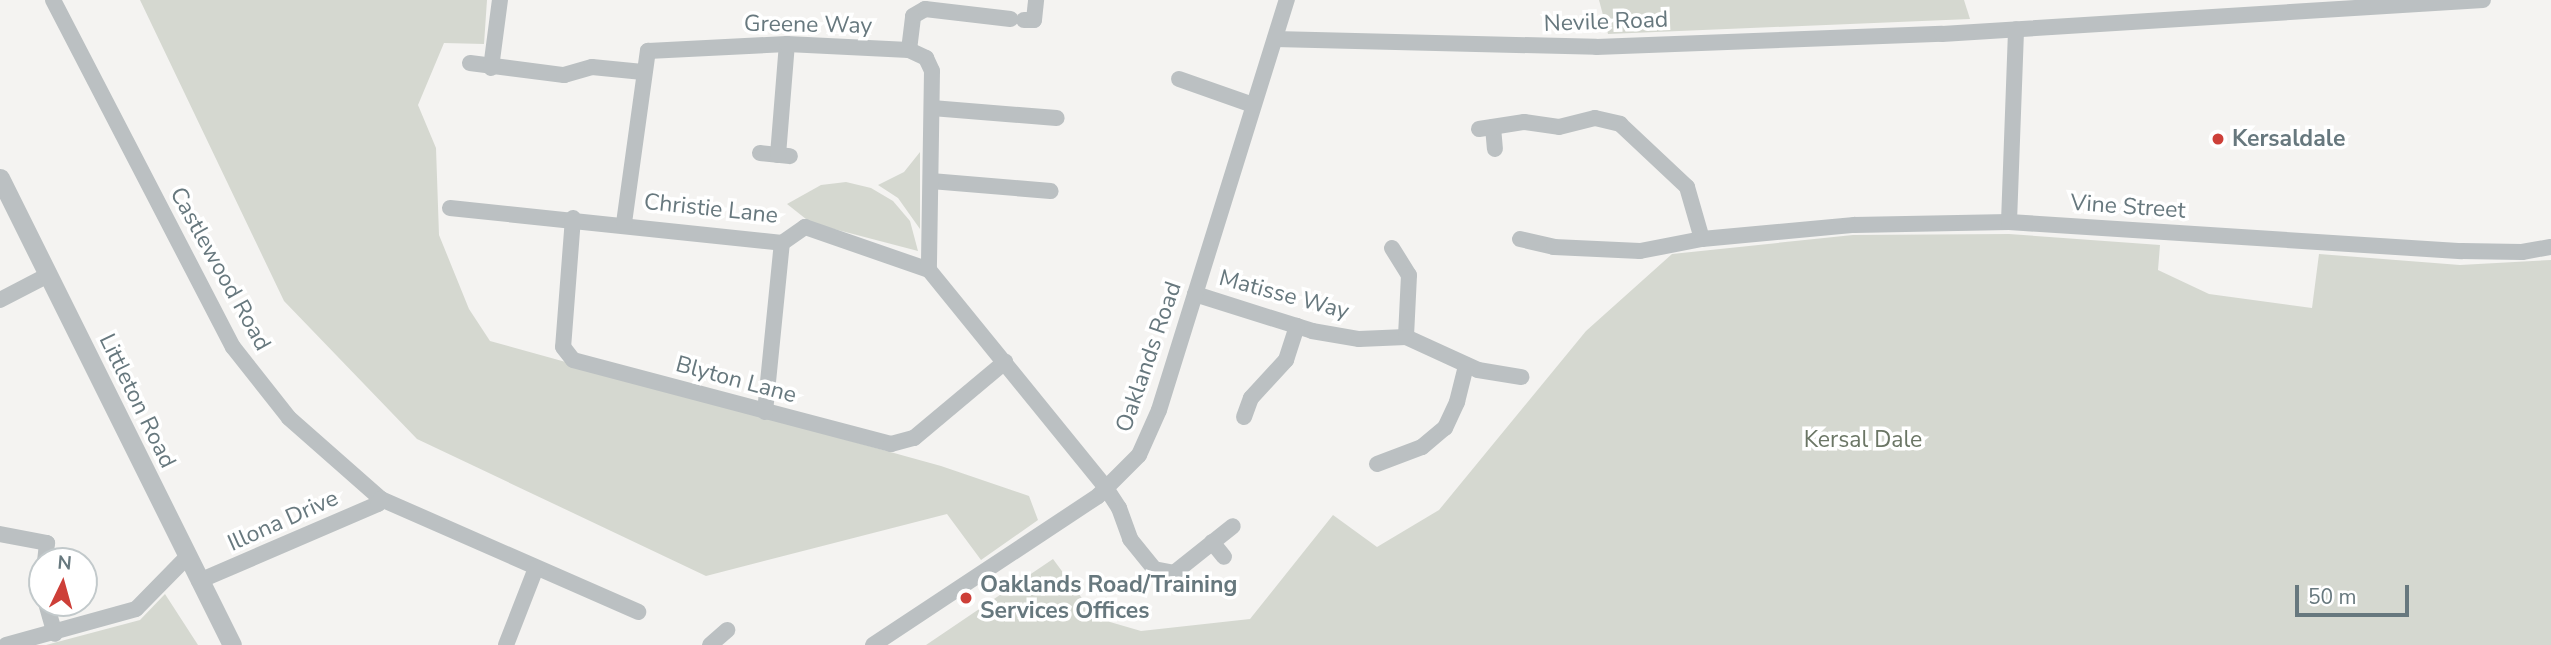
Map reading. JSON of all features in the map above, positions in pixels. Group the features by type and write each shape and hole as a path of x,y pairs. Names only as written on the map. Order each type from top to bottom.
{"street":[{"name":"Castlewood Road","path":"53,0 233,346 309,439 381,499 638,612"},
{"path":"491,68 500,0"},
{"path":"1036,0 1023,19 925,9 913,16 909,50 930,64 932,108 929,270 1106,488 1119,508 1130,539 1154,569 1174,573 1233,526"},
{"name":"Oaklands Road","path":"873,645 1124,474 1150,433 1287,0"},
{"name":"Nevile Road","path":"1275,39 1596,47 2016,29 2264,7 2483,0"},
{"path":"2009,222 2016,29"},
{"path":"760,153 784,155 787,44"},
{"name":"Greene Way","path":"624,223 645,56 659,47 787,44 909,50"},
{"path":"470,63 491,68 564,75 587,67 643,72"},
{"path":"1179,79 1253,105"},
{"path":"932,108 1057,118"},
{"path":"1495,149 1486,128 1524,122 1559,127 1595,118 1620,124 1687,187 1702,239"},
{"name":"Littleton Road","path":"0,178 232,645"},
{"path":"931,181 1051,191"},
{"name":"Christie Lane","path":"450,208 624,223 782,243 805,227 929,270"},
{"name":"Blyton Lane","path":"573,219 563,347 573,360 891,444 914,438 1005,362"},
{"name":"Vine Street","path":"1520,239 1535,251 1640,251 1702,239 1854,225 2009,222 2462,251 2522,252 2551,247"},
{"path":"765,412 782,243"},
{"path":"1392,248 1409,275 1406,337"},
{"path":"0,300 48,275"},
{"name":"Matisse Way","path":"1195,294 1297,326 1359,339 1406,337 1466,365 1521,377"},
{"path":"1244,417 1251,398 1286,360 1297,326"},
{"path":"1377,464 1422,447 1444,428 1457,402 1466,365"},
{"name":"Illona Drive","path":"200,581 378,504 381,499"},
{"path":"0,534 47,543 46,547"},
{"path":"1212,542 1224,557"},
{"path":"6,645 55,634 136,609 188,556"},
{"path":"506,645 536,568"},
{"path":"50,617 55,634"},
{"path":"710,645 727,631"}],"green space":[{"path":"140,0 487,0 484,44 444,43 418,105 436,148 439,235 469,309 490,341 941,466 1029,496 1038,520 981,560 947,514 706,576 417,439 284,301"},
{"path":"1599,0 1964,0 1970,19 1608,34"},
{"path":"920,152 920,229 898,198 878,185 904,172"},
{"path":"846,182 871,188 893,201 910,221 918,251 811,223 787,204 821,185"},
{"name":"Kersal Dale","path":"2009,234 2160,245 2158,270 2209,294 2312,308 2319,254 2460,265 2551,260 2551,645 926,645 1053,559 1084,601 1110,622 1141,631 1250,619 1333,515 1377,547 1439,510 1586,331 1672,254 1853,235"},
{"path":"165,594 198,645 46,645 140,620"}],"place":[{"name":"Kersaldale","path":"2218,139"},
{"name":"Oaklands Road/Training Services Offices","path":"966,598"}]}
